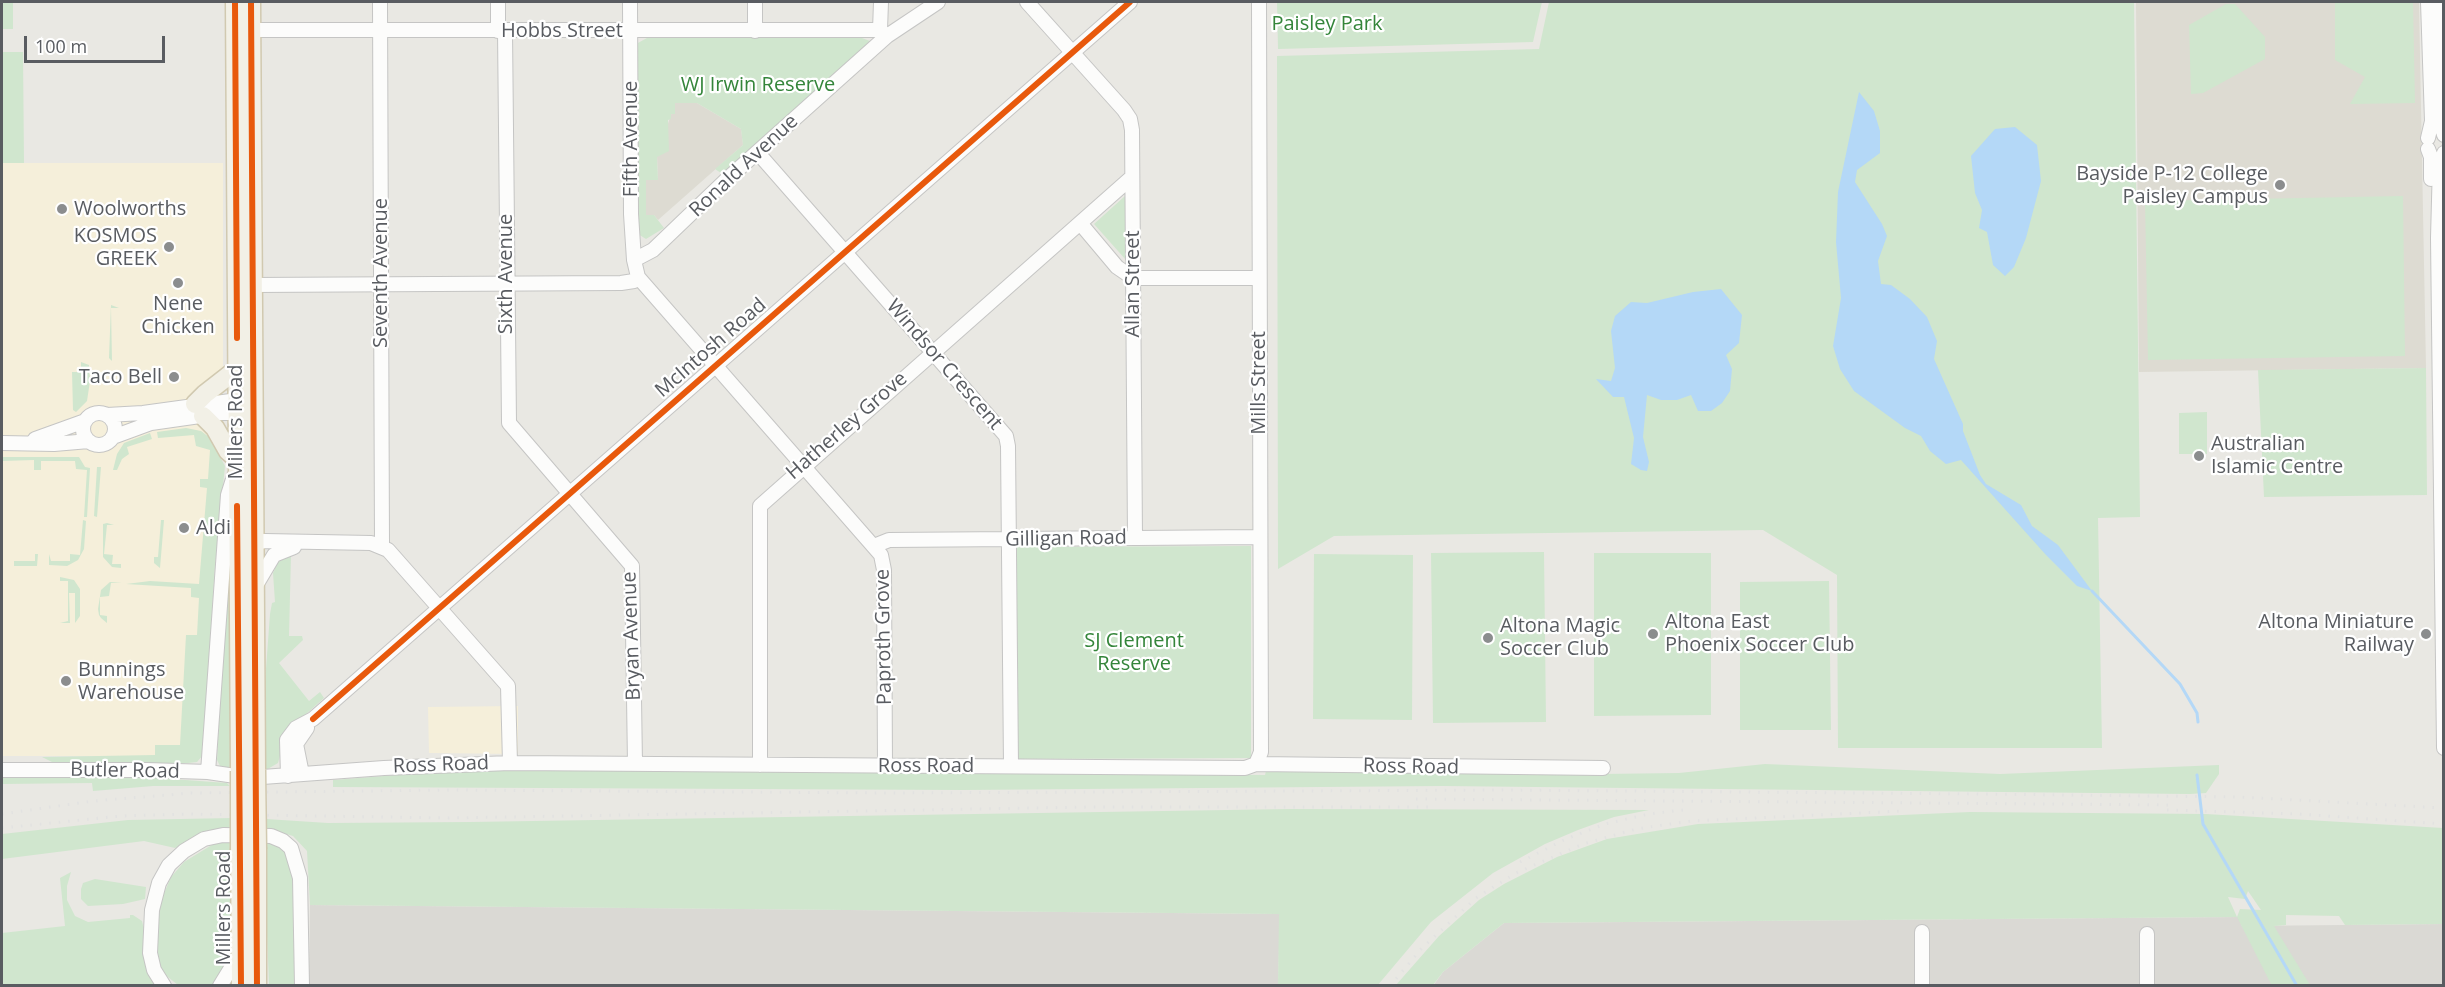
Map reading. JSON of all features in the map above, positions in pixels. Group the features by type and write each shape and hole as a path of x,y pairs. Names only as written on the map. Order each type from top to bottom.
{"main road":[{"name":"Millers Road","path":"235,2 243,30 253,285 244,406 236,464 249,850 257,986"},
{"name":"Millers Road","path":"248,773 255,587 254,543 244,406 237,369 243,30 251,2"},
{"path":"236,464 215,428 199,410 205,394 237,369"},
{"name":"Millers Road","path":"241,986 241,951 249,850"}],"street":[{"name":"Seventh Avenue","path":"380,2 382,545"},
{"name":"Sixth Avenue","path":"498,2 501,31 509,423 570,495"},
{"name":"Fifth Avenue","path":"630,2 634,260 638,277"},
{"path":"755,2 755,31"},
{"path":"881,2 884,33"},
{"name":"Ronald Avenue","path":"634,260 653,250 884,33 938,2"},
{"name":"Allan Street","path":"1027,2 1130,119 1135,538"},
{"name":"McIntosh Road","path":"295,775 297,744 313,719 1130,2"},
{"name":"Mills Street","path":"1256,764 1261,752 1259,2"},
{"path":"2428,2 2432,121 2428,144 2435,186 2438,238 2444,748"},
{"path":"2428,144 2435,134 2444,136 2439,119 2440,2"},
{"name":"Hobbs Street","path":"243,30 884,33"},
{"path":"2428,144 2434,154 2444,153 2435,186"},
{"name":"Windsor Crescent","path":"758,153 1006,436 1008,446 1011,766"},
{"name":"Hatherley Grove","path":"760,765 758,512 765,499 1132,177"},
{"path":"1080,223 1117,267 1133,278 1259,278"},
{"path":"253,285 621,283 634,281 638,277"},
{"name":"Paproth Grove","path":"638,277 881,555 884,570 885,766"},
{"path":"19,443 48,437 85,421 96,412 107,415 244,406"},
{"path":"2,443 54,444 89,441 102,444 113,437 151,423 199,410"},
{"path":"107,415 115,427 113,437"},
{"path":"85,421 84,434 89,441"},
{"name":"Millers Road","path":"208,772 228,495 236,464"},
{"name":"Bryan Avenue","path":"570,495 632,566 634,764"},
{"name":"Gilligan Road","path":"874,546 889,540 1260,537"},
{"path":"239,567 254,543 371,543 382,545 507,686 510,763"},
{"path":"255,587 276,554 286,548 311,544"},
{"name":"Ross Road","path":"248,773 295,775 451,764 510,763 1245,768 1256,764 1603,768"},
{"name":"Butler Road","path":"2,770 248,773"},
{"path":"164,986 154,970 150,953 152,910 159,883 169,865 184,851 204,839 223,835 271,836 283,841 291,848 300,878 302,986"},
{"path":"1922,932 1922,986"},
{"path":"2147,934 2147,986"},
{"path":"220,986 241,951"}],"shaded area":[{"name":"Bayside P-12 College Paisley Campus","path":"2136,2 2419,2 2426,368 2139,372"},
{"path":"675,103 697,103 741,129 743,145 658,220 654,215 646,215 646,180 658,180 657,156"},
{"path":"2,163 223,163 223,372 196,756 2,756"},
{"path":"518,706 518,754 429,753 428,707"},
{"path":"310,905 1280,914 1278,985 309,986"},
{"path":"2238,917 2242,926 2443,924 2443,985 1433,986 1443,972 1504,923"}],"green space":[{"path":"2,2 13,2 13,29 2,29"},
{"name":"Paisley Park","path":"1277,2 1542,2 1533,42 1278,49"},
{"path":"1549,2 2134,2 2140,517 2098,518 2102,748 1838,748 1837,575 1763,530 1334,536 1278,569 1277,56 1539,49"},
{"path":"2335,2 2413,2 2415,103 2350,104 2365,77 2335,60"},
{"path":"2226,4 2235,4 2265,37 2265,59 2203,93 2191,94 2189,25"},
{"name":"WJ Irwin Reserve","path":"647,38 862,38 870,41 871,46 724,175 715,169 743,145 741,129 697,103 675,103 675,114 671,114 671,119 668,120 669,151 657,157 658,180 646,180 646,215 654,215 664,228 646,239 638,234 636,44"},
{"path":"2,52 23,52 24,163 2,163"},
{"path":"1125,196 1126,260 1094,224"},
{"path":"2403,196 2405,356 2148,360 2145,201"},
{"path":"111,305 119,308 111,308 112,361 109,358"},
{"path":"81,362 89,365 90,381 87,401 76,412 73,410 72,372 81,372"},
{"path":"2426,368 2427,495 2264,497 2258,370"},
{"path":"2207,412 2207,454 2179,454 2179,413"},
{"path":"186,428 201,431 209,437 225,466 215,565 203,755 197,762 188,763 56,764 42,757 155,755 155,745 180,745 186,635 197,635 199,598 191,597 191,588 126,584 150,581 199,584 207,488 200,487 200,479 208,479 210,450 196,446 194,435 158,438 157,432"},
{"path":"150,433 152,439 127,447 129,454 122,459 117,470 113,470 117,454 124,443"},
{"path":"2,457 79,457 85,467 90,468 87,517 84,517 87,470 76,469 75,461 41,461 41,470 34,470 34,460 2,461"},
{"path":"97,467 101,467 97,517 94,516"},
{"path":"83,520 86,521 84,549 78,560 67,566 49,565 49,554 51,561 70,561 70,554 80,555"},
{"path":"161,520 164,520 160,568 154,563 154,557 158,557"},
{"path":"103,524 114,525 107,525 104,554 113,555 112,564 121,564 121,568 112,567 103,557"},
{"path":"228,538 232,538 233,771 221,768 217,760"},
{"name":"SJ Clement Reserve","path":"1251,546 1251,758 1017,759 1017,547"},
{"name":"Altona Magic Soccer Club","path":"1544,552 1546,722 1433,723 1431,553"},
{"name":"Altona East Phoenix Soccer Club","path":"1594,553 1711,553 1711,715 1594,716"},
{"path":"35,554 38,554 37,566 14,566 14,561 35,561"},
{"path":"1314,554 1413,555 1412,720 1313,719"},
{"path":"291,555 289,636 302,636 303,640 279,663 309,701 320,692 324,698 287,731 278,763 266,770 264,696 270,614 272,603 275,602 273,573 278,562"},
{"path":"60,577 74,580 80,589 80,616 75,623 75,593 69,593 70,623 60,623 68,621 68,581 60,581"},
{"path":"1829,581 1831,730 1740,730 1740,582"},
{"path":"110,582 122,583 111,583 109,596 100,597 100,615 107,616 107,623 99,615 98,609 101,590"},
{"path":"1765,764 2000,774 2219,765 2219,774 2206,793 2190,794 1442,786 963,790 333,787 333,780 473,769 1265,775 1266,771 1601,774 1679,773"},
{"path":"3,778 158,778 227,783 230,786 153,786 93,791 92,783 2,784"},
{"path":"1290,809 1649,810 1614,817 1578,830 1545,844 1493,873 1431,922 1377,986 1278,985 1279,914 310,905 307,851 293,836 266,828 266,819 328,823 470,822"},
{"path":"1970,812 2206,814 2443,828 2443,924 2345,925 2339,916 2286,915 2286,925 2274,926 2310,985 2272,986 2237,917 1504,923 1443,972 1433,985 1396,985 1439,936 1479,900 1504,884 1557,857 1607,839 1698,824","holes":["2248,891 2261,910 2240,909 2237,917 2228,897 2245,899"]},
{"path":"233,818 233,829 196,836 175,848 144,841 2,859 2,834 128,820"},
{"path":"233,840 232,960 215,985 178,985 164,974 158,963 157,926 162,898 171,877 184,862 215,843"},
{"path":"266,841 286,850 294,870 295,985 269,985 264,853"},
{"path":"71,872 67,886 67,900 75,916 88,922 130,918 130,915 133,915 142,921 158,985 2,985 2,933 65,926 60,878"},
{"path":"95,879 146,887 145,899 123,904 88,906 81,899 81,889 83,883"}],"water":[{"path":"1859,92 1874,111 1880,131 1880,153 1857,170 1855,182 1882,224 1887,236 1878,261 1881,284 1891,285 1910,299 1927,317 1937,341 1934,359 1963,424 1963,431 1980,475 1986,484 2021,505 2032,526 2058,545 2092,591 2077,586 2046,555 1961,460 1946,464 1930,451 1921,436 1905,428 1854,391 1840,369 1833,346 1841,298 1836,242 1838,192"},
{"path":"2015,127 2037,145 2041,181 2026,238 2014,267 2005,276 1993,265 1987,232 1979,228 1982,210 1975,193 1971,156 1995,129"},
{"path":"1721,289 1742,315 1739,343 1726,355 1732,369 1730,391 1722,403 1711,411 1698,411 1691,395 1677,400 1661,400 1647,395 1643,437 1649,462 1647,471 1641,470 1631,464 1634,438 1624,397 1613,397 1596,379 1611,381 1615,368 1611,331 1615,316 1631,302 1647,303 1693,292"}],"waterway":[{"path":"2092,591 2180,684 2197,713 2198,722"},
{"path":"2197,775 2203,824 2297,986"}],"railway":[{"path":"2,814 93,801 192,793 450,790 885,793 1501,790 1983,794 2239,797 2444,808"},
{"path":"1416,799 2175,805"},
{"path":"2,828 121,816 191,814 449,818 1093,807 1429,807"},
{"path":"1520,862 1566,839 1605,824 1649,814 1691,809"},
{"path":"2167,810 2299,814 2444,824"},
{"path":"1390,986 1422,948 1476,898 1516,873 1583,844 1636,829 1691,821 1902,811"}],"cycle path":[{"path":"235,2 237,338"},
{"path":"251,2 257,986"},
{"path":"313,719 1130,2"},
{"path":"237,506 241,986"}],"place":[{"name":"Bayside P-12 College Paisley Campus","path":"2280,185"},
{"name":"Woolworths","path":"62,209"},
{"name":"KOSMOS GREEK","path":"169,247"},
{"name":"Nene Chicken","path":"178,283"},
{"name":"Taco Bell","path":"174,377"},
{"name":"Australian Islamic Centre","path":"2199,456"},
{"name":"Aldi","path":"184,528"},
{"name":"Altona East Phoenix Soccer Club","path":"1653,634"},
{"name":"Altona Miniature Railway","path":"2426,634"},
{"name":"Altona Magic Soccer Club","path":"1488,638"},
{"name":"Bunnings Warehouse","path":"66,681"}]}
